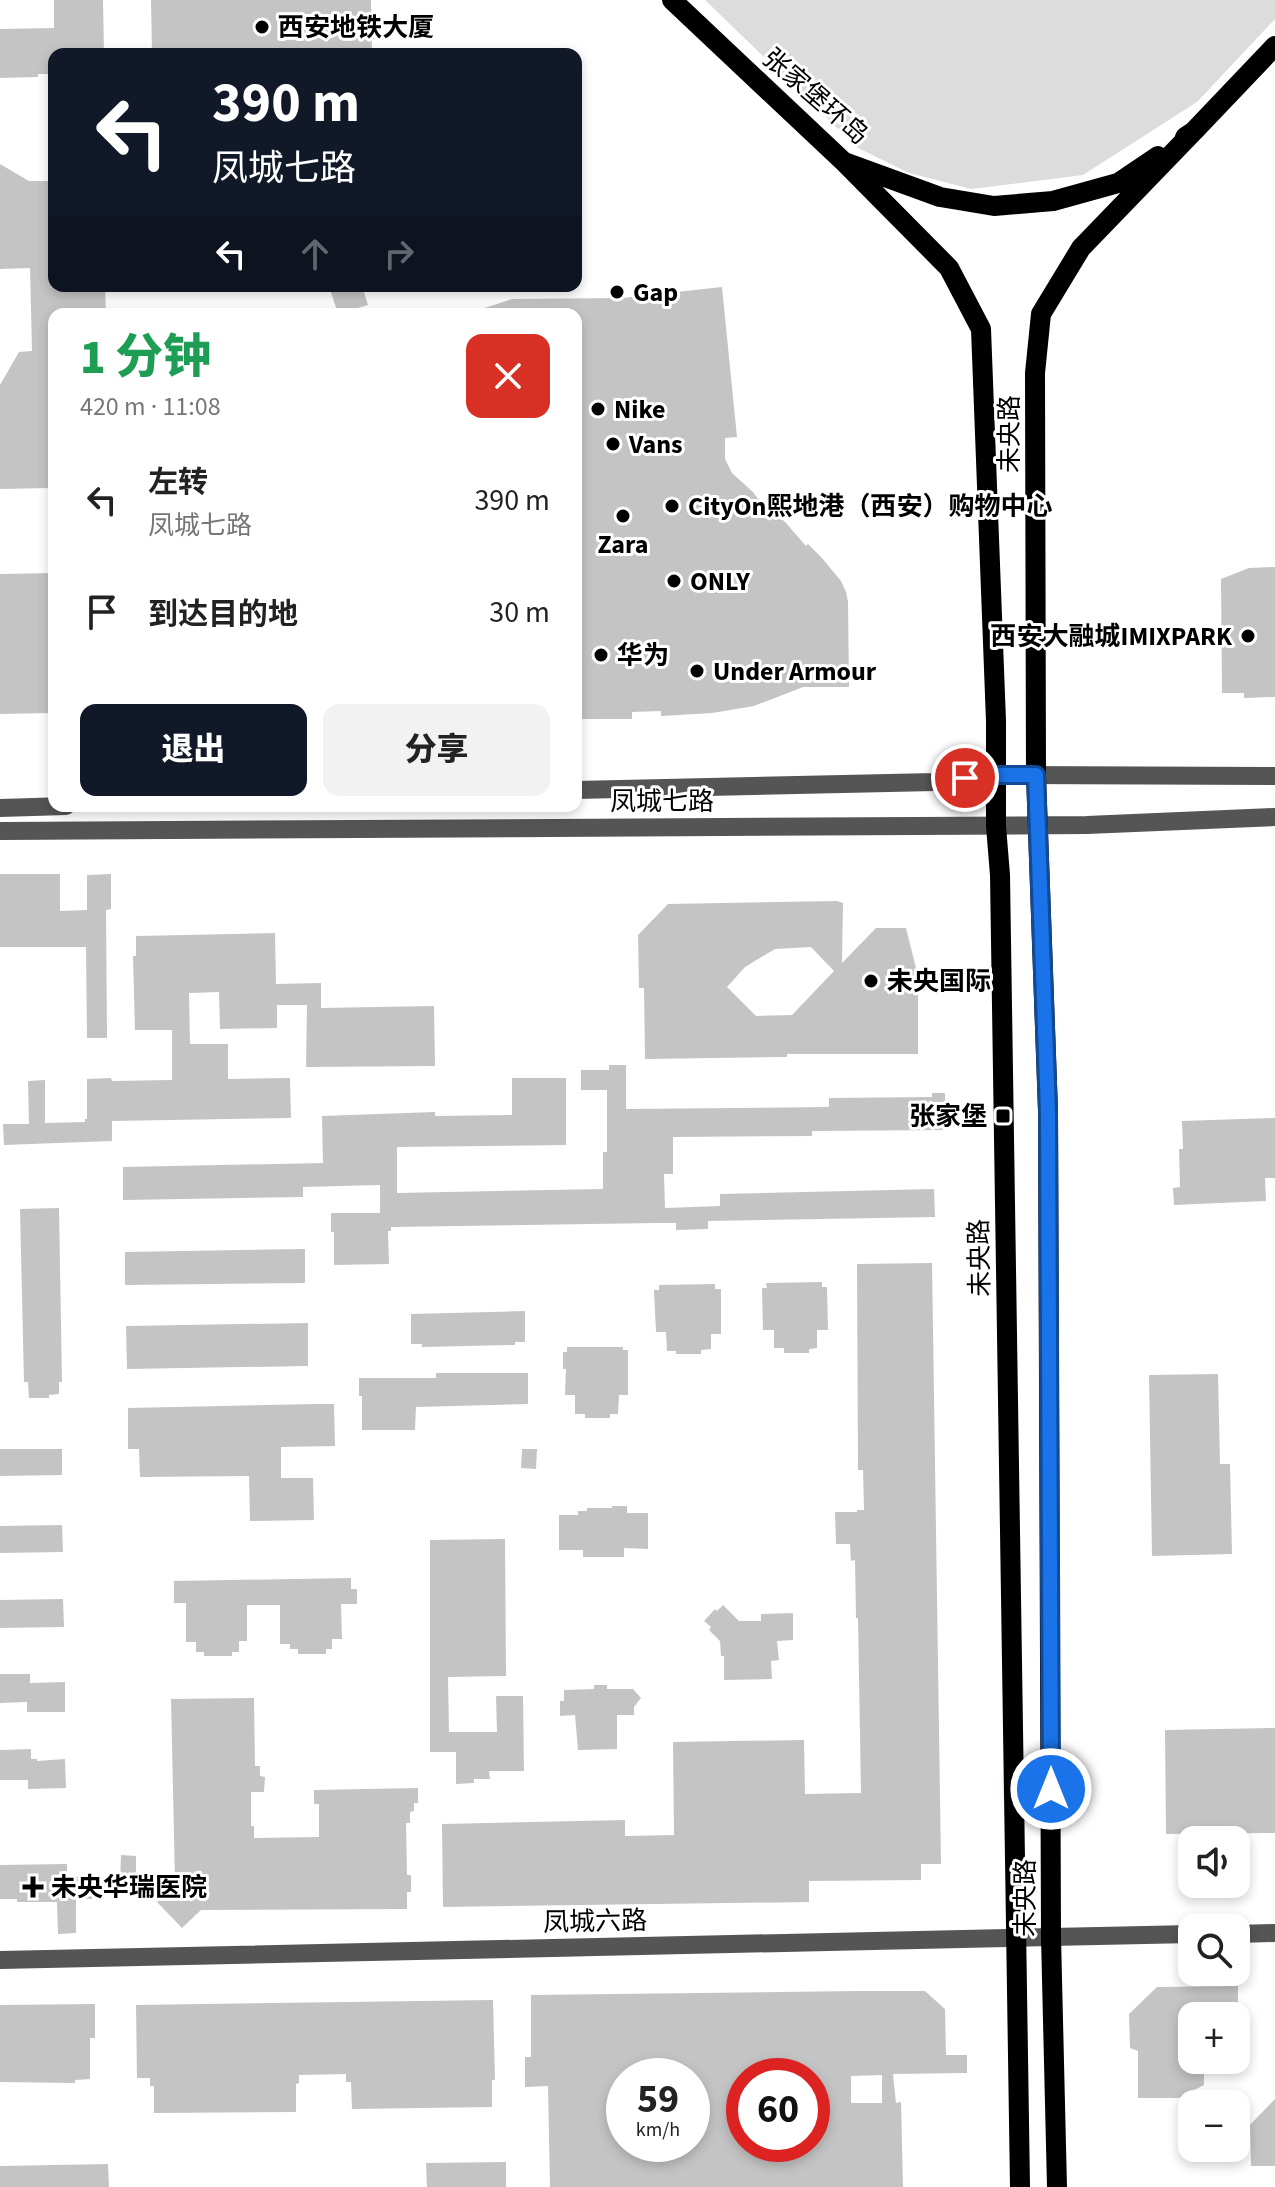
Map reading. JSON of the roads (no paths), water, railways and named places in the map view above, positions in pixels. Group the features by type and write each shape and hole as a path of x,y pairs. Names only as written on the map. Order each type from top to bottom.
{"main road":[{"name":"张家堡环岛","path":"672,0 844,162 940,197 994,206 1053,201 1118,183 1194,131 1275,46"},
{"name":"未央路","path":"1057,2187 1051,1937 1049,1127 1036,775 1035,373 1041,314 1081,248 1194,131"},
{"name":"未央路","path":"844,162 949,268 981,329 1000,875 1020,2187"}],"street":[{"name":"凤城七路","path":"582,790 935,782 996,775 1275,776"},
{"path":"0,808 48,807"},
{"name":"凤城七路","path":"0,831 996,826 1275,817"},
{"path":"1250,1934 1275,1933"},
{"name":"凤城六路","path":"0,1960 1178,1934"}],"place":[{"name":"西安地铁大厦","path":"262,27"},
{"name":"Gap","path":"617,292"},
{"name":"Nike","path":"598,409"},
{"name":"Vans","path":"613,444"},
{"name":"CityOn熙地港（西安）购物中心","path":"672,506"},
{"name":"Zara","path":"623,516"},
{"name":"ONLY","path":"674,581"},
{"name":"西安大融城IMIXPARK","path":"1248,636"},
{"name":"华为","path":"601,655"},
{"name":"Under Armour","path":"697,671"},
{"name":"未央国际","path":"871,981"},
{"name":"张家堡","path":"1003,1116"},
{"name":"未央华瑞医院","path":"33,1887"}]}
